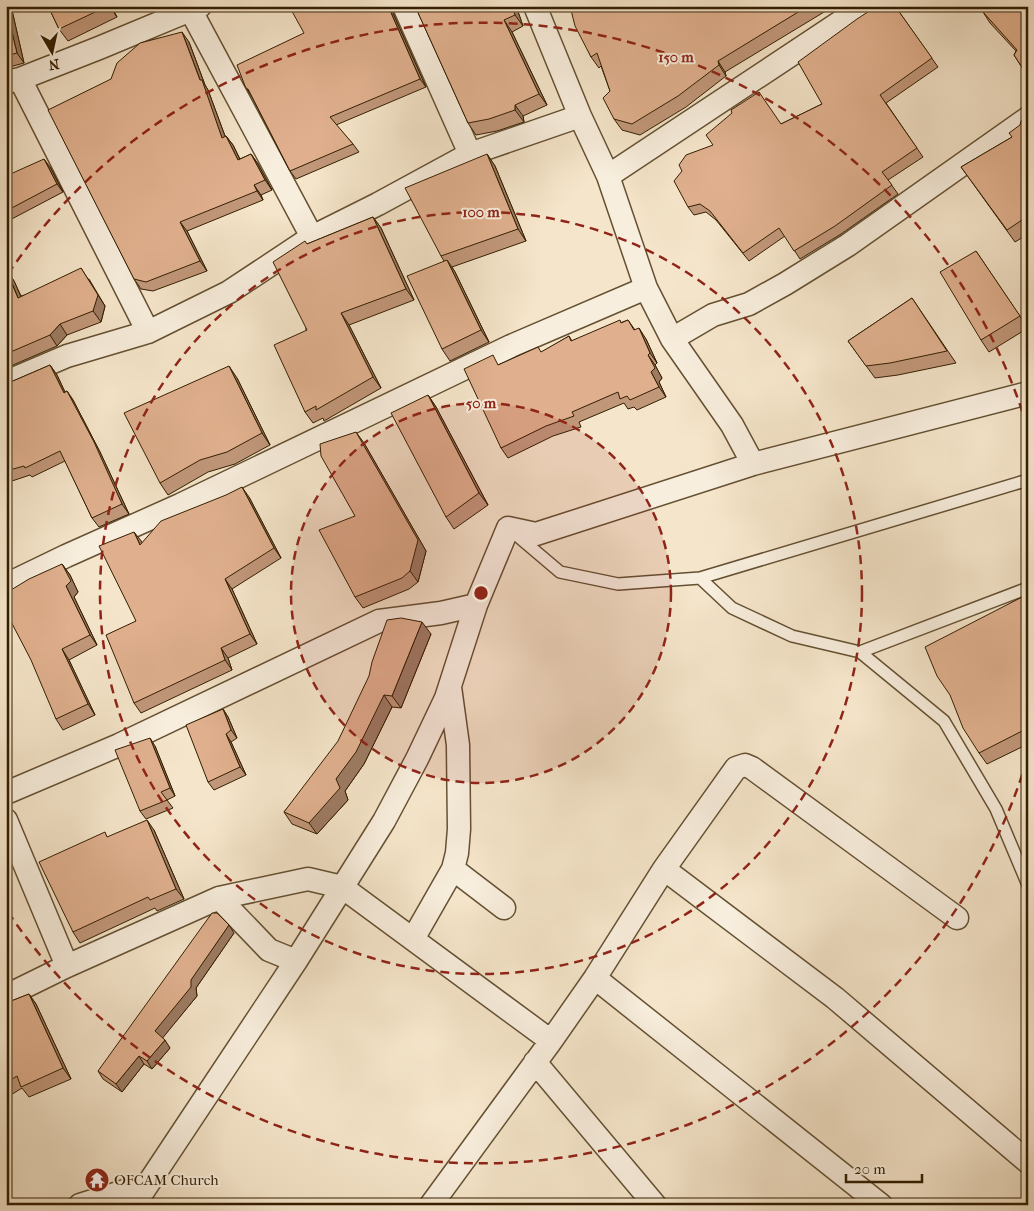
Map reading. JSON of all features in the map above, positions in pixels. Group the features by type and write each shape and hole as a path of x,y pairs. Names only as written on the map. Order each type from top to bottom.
{"street":[{"path":"404,6 470,154"},
{"path":"535,6 580,116 608,176 646,288 672,339 732,426 753,464"},
{"path":"148,332 13,80 99,48 195,8 312,237"},
{"path":"608,176 859,8"},
{"path":"6,382 67,356 148,332 229,292 312,237 470,154 580,116"},
{"path":"672,339 713,315 749,304 848,245 1028,118"},
{"path":"6,585 180,505 511,346 646,288"},
{"path":"134,1205 146,1184 296,961 384,821 418,759 446,698 476,605 508,528 536,534 753,464 1028,393"},
{"path":"6,793 119,745 379,621 442,613 476,605"},
{"path":"413,939 453,869 457,853 459,829 458,745 450,686"},
{"path":"431,1205 595,978 664,869 736,768 744,765 752,768 957,918"},
{"path":"6,820 66,966"},
{"path":"453,869 504,908"},
{"path":"664,869 835,998 1028,1162"},
{"path":"6,996 66,966 219,898 308,879 342,887 551,1041"},
{"path":"219,898 269,950 296,961"},
{"path":"595,978 881,1205"},
{"path":"535,1062 655,1205"},
{"path":"80,1205 146,1184"}],"lane":[{"path":"508,528 560,572 618,584 700,578 1028,480"},
{"path":"700,578 732,608 792,636 860,652 944,721 996,809 1028,885"},
{"path":"860,652 1028,588"}],"building":[{"path":"48,6 108,6 59,29"},
{"path":"289,6 388,6 420,79 330,117 353,144 290,171 245,86 237,65 304,33"},
{"path":"415,6 512,6 515,15 504,20 539,94 515,105 515,110 489,119 468,123"},
{"path":"570,6 808,6 718,61 719,65 678,96 632,124 614,119 603,98 610,91 597,53 591,57 575,26"},
{"path":"877,6 895,6 932,58 880,95 917,148 882,172 892,185 835,226 794,251 779,228 743,253 710,211 700,204 688,207 674,181 682,171 679,165 686,155 713,145 706,135 732,113 731,110 759,92 781,124 822,104 798,62"},
{"path":"987,6 1028,6 1027,75 1014,55 1017,50 983,12 989,9"},
{"path":"6,8 17,53 6,56"},
{"path":"182,32 200,80 202,80 222,138 226,136 238,160 251,154 265,180 254,185 257,191 180,222 200,261 146,282 134,279 48,110 111,79 117,63 140,43"},
{"path":"1028,116 1028,216 1007,230 961,167 1012,137 1009,133"},
{"path":"487,154 518,229 441,256 405,188"},
{"path":"44,159 57,184 6,211 6,176"},
{"path":"373,217 406,289 341,313 373,377 316,410 316,406 305,412 274,345 307,330 273,262 305,241 307,244"},
{"path":"976,251 1020,316 981,340 940,272"},
{"path":"447,260 481,330 442,349 407,276"},
{"path":"81,268 98,295 93,311 60,324 50,335 6,354 6,270 18,298"},
{"path":"912,298 947,351 866,366 848,341"},
{"path":"620,320 621,323 628,320 634,330 639,328 650,353 648,355 655,368 651,372 659,387 630,400 627,396 620,399 618,392 572,412 574,416 546,426 501,448 464,369 493,355 498,365 538,347 541,352 569,336 571,341"},
{"path":"50,365 64,393 67,391 94,442 122,504 92,518 60,451 25,468 24,466 6,471 6,393 8,392 6,391 6,384"},
{"path":"229,366 262,433 227,452 200,460 160,483 124,413"},
{"path":"428,395 479,493 446,517 391,413"},
{"path":"356,432 418,540 410,571 402,578 355,597 319,530 355,516 321,456 320,444"},
{"path":"242,487 274,548 225,579 250,634 221,648 225,660 134,703 106,635 136,621 99,546 134,532 140,545 161,521"},
{"path":"62,564 71,581 66,586 90,635 62,649 88,704 56,719 31,660 6,612 6,593 29,579"},
{"path":"1028,594 1028,728 979,753 963,728 950,695 937,676 925,647"},
{"path":"401,618 422,622 392,696 384,695 356,752 336,779 340,788 309,823 284,812 338,741 369,676 387,620"},
{"path":"223,709 231,730 226,734 240,767 208,782 186,725"},
{"path":"150,738 170,788 161,792 167,800 140,811 115,750"},
{"path":"147,820 176,889 150,900 148,897 73,932 39,862 105,832 107,837"},
{"path":"212,913 217,913 229,925 191,980 191,987 155,1031 165,1040 147,1061 139,1056 116,1084 98,1071"},
{"path":"29,994 63,1068 21,1087 17,1076 6,1083 6,1003"}],"place":[{"name":"OFCAM Church","path":"97,1180"}]}
